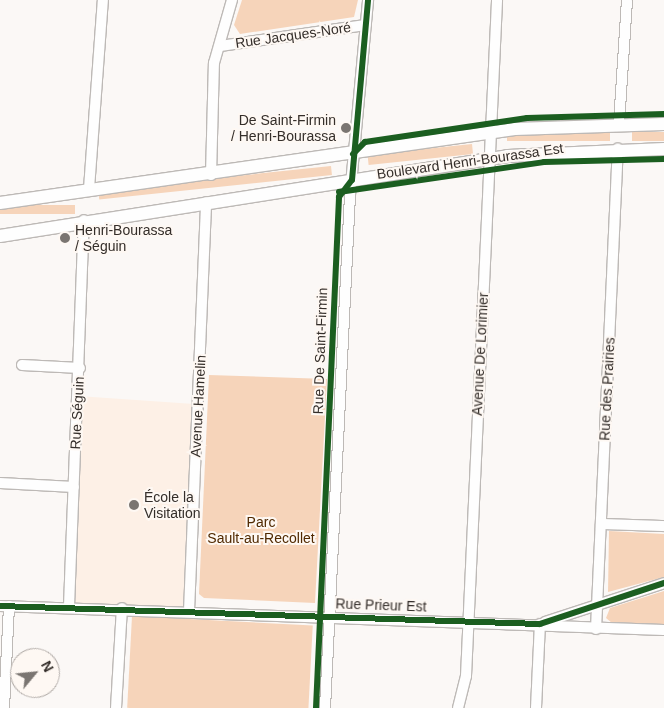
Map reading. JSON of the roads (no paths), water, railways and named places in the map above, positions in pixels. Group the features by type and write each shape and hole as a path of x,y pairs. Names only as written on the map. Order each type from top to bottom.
{"main road":[{"name":"Boulevard Henri-Bourassa Est","path":"0,203 89,189 210,175 489,133 619,124 664,124"},
{"name":"Boulevard Henri-Bourassa Est","path":"0,236 84,220 491,159 618,149 664,149"}],"street":[{"path":"89,189 103,0"},
{"path":"210,175 214,63 232,0"},
{"name":"Rue De Saint-Firmin","path":"325,708 328,616 352,180 368,0"},
{"name":"Avenue De Lorimier","path":"458,708 466,676 491,159 489,133 497,0"},
{"path":"619,124 627,0"},
{"name":"Rue Jacques-Noré","path":"220,46 366,25"},
{"name":"Rue des Prairies","path":"596,629 618,149"},
{"name":"Avenue Hamelin","path":"189,611 206,202"},
{"name":"Rue Séguin","path":"69,606 80,368 84,220"},
{"path":"22,365 80,368"},
{"path":"0,484 74,487"},
{"path":"600,524 664,526"},
{"name":"Rue Prieur Est","path":"540,624 664,583"},
{"path":"4,606 4,708"},
{"name":"Rue Prieur Est","path":"4,606 69,606 540,624 596,629 664,630"},
{"path":"116,708 122,608"},
{"path":"536,708 540,624"}],"place":[{"name":"De Saint-Firmin / Henri-Bourassa","path":"346,128"},
{"name":"Henri-Bourassa / Séguin","path":"65,238"},
{"name":"École la Visitation","path":"134,505"}],"park label":[{"name":"Parc Sault-au-Recollet","path":"261,530"}]}
